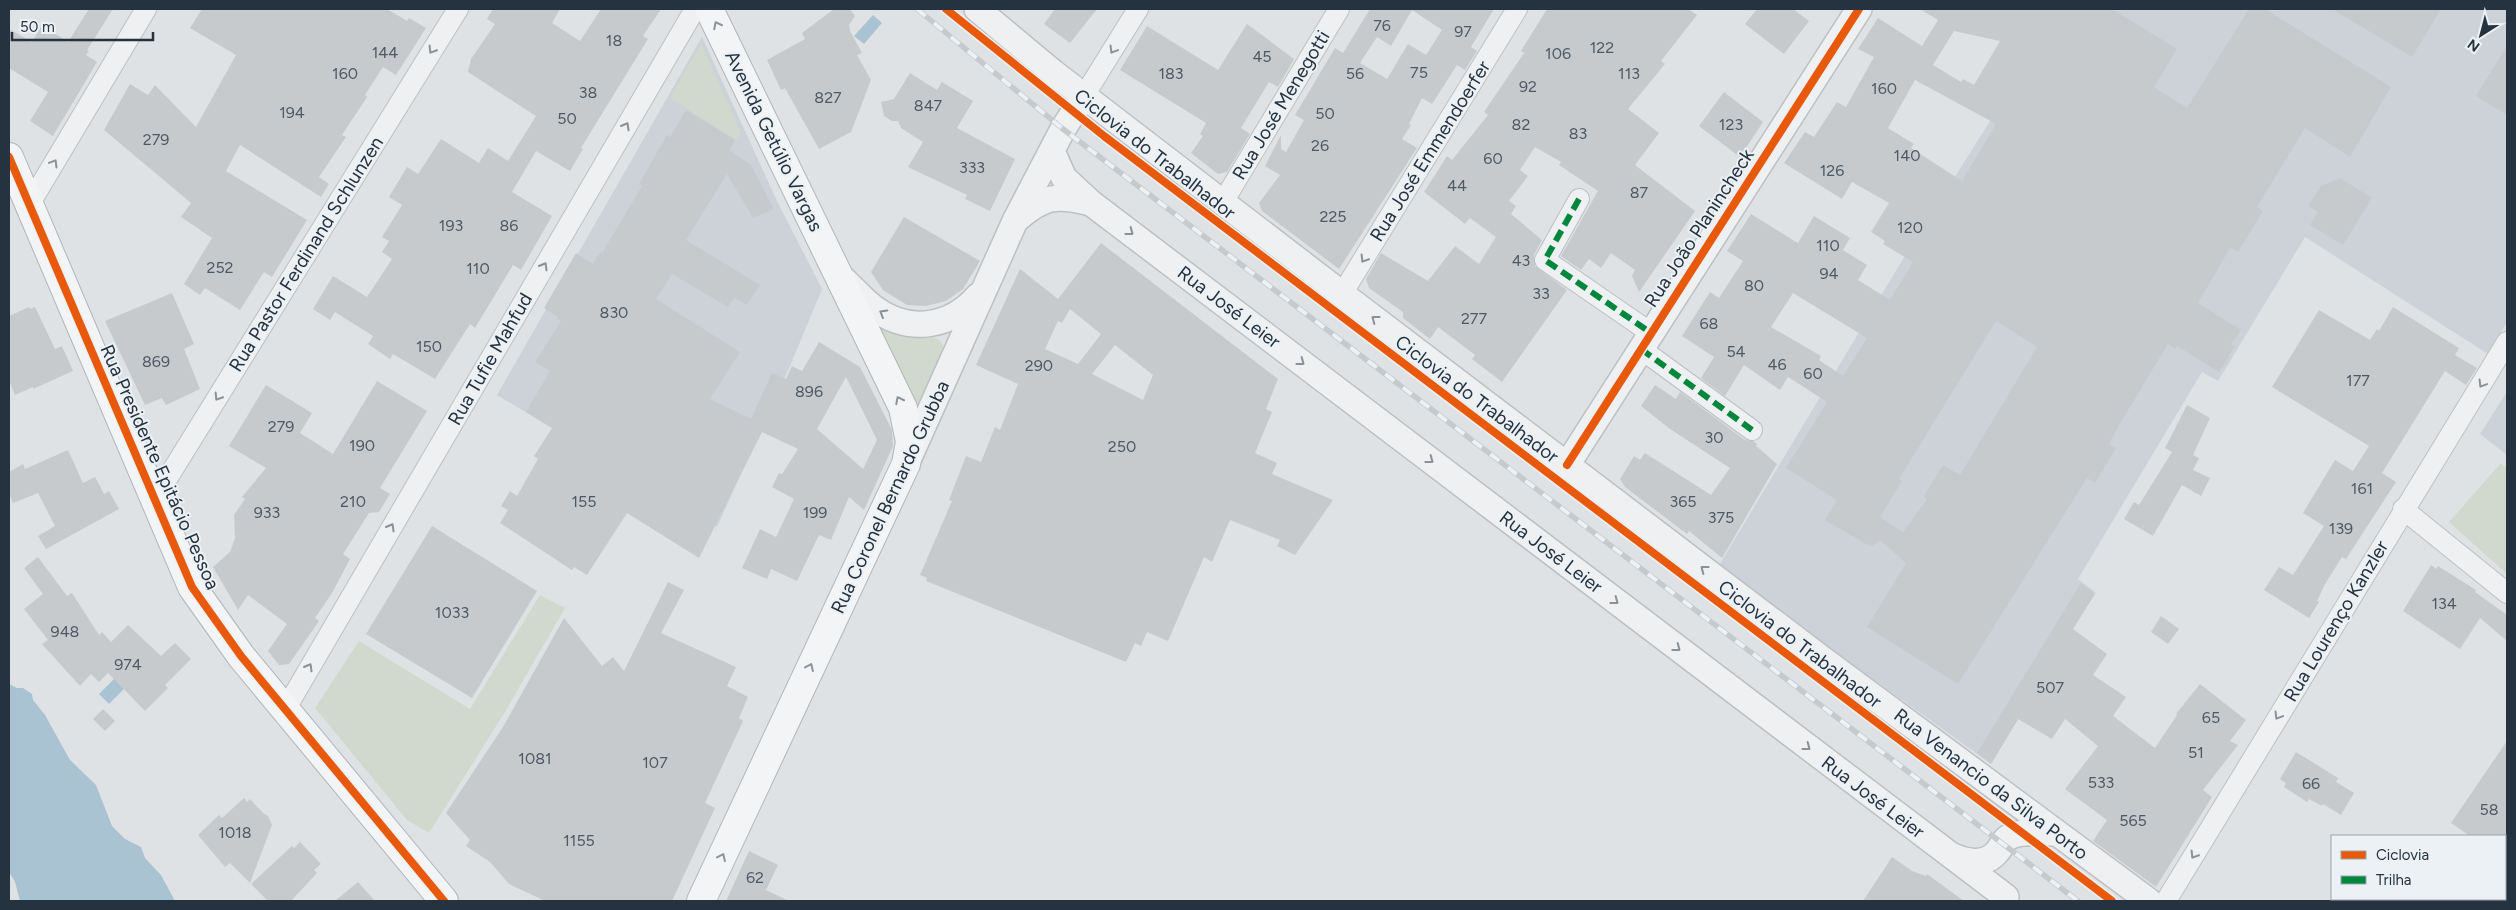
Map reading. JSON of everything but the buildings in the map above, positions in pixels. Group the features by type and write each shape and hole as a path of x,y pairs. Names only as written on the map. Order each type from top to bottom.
{"highway":[{"name":"Avenida Getúlio Vargas","path":"709,9 903,408 910,442 906,464"},
{"name":"Rua Presidente Epitácio Pessoa","path":"9,157 192,587 215,623 444,901"},
{"name":"Rua Coronel Bernardo Grubba","path":"701,901 906,464"}],"street":[{"path":"29,205 146,9"},
{"name":"Rua Pastor Ferdinand Schlunzen","path":"154,500 458,9"},
{"name":"Rua Tufie Mahfud","path":"285,710 696,9"},
{"name":"Rua Venancio da Silva Porto","path":"977,9 1054,73 1342,294 2056,833 2149,901"},
{"path":"1084,96 1138,9"},
{"name":"Rua José Menegotti","path":"1222,202 1339,9"},
{"name":"Rua José Emmendoerfer","path":"1342,294 1517,9"},
{"name":"Rua João Planincheck","path":"1567,465 1859,9"},
{"path":"1054,73 1061,89 1065,126 1092,114 1109,115"},
{"name":"Rua Coronel Bernardo Grubba","path":"906,464 1015,221 1065,126 1084,96"},
{"name":"Rua José Leier","path":"1052,151 1064,178 1091,203 2007,900"},
{"name":"Rua José Leier","path":"1015,221 1035,204 1052,198 1076,199 1091,203"},
{"path":"1579,199 1545,260 1646,341 1752,430"},
{"name":"Avenida Getúlio Vargas","path":"838,274 873,308 897,321 929,324 941,322 961,312 982,292"},
{"path":"929,324 941,329 948,335 954,348 954,358"},
{"name":"Rua Lourenço Kanzler","path":"2166,901 2403,509 2507,342"},
{"path":"2403,509 2507,593"},
{"path":"1995,787 2004,806 1998,884 2007,900"},
{"path":"1948,854 1965,861 1978,862 2018,834 2056,833"}],"shaded area":[{"path":"2061,9 2507,9 2507,322 2488,354 2305,237 2218,381 2202,372 2078,579 2095,592 1991,764 1718,567 1906,254"},
{"path":"702,37 777,201 822,289 790,366 717,527 497,395"},
{"path":"701,43 741,133 737,140 670,98"},
{"path":"871,327 932,336 942,344 941,360 917,413"},
{"path":"2507,392 2507,455 2480,434"},
{"path":"2501,463 2507,469 2507,574 2449,522"},
{"path":"540,595 565,608 505,712 429,833 407,820 315,708 359,641 470,709"}],"water":[{"path":"873,15 882,23 864,44 854,36"},
{"path":"115,678 125,688 109,704 99,694"},
{"path":"9,684 17,688 23,688 32,694 33,700 45,715 70,760 96,785 112,826 125,839 141,847 145,858 161,875 175,901 20,901 15,882 9,872"}],"railway":[{"path":"917,9 1063,129 2078,901"}],"marked path":[{"path":"1579,199 1545,260 1651,333"},
{"path":"1641,349 1752,430"}],"cycle path":[{"name":"Ciclovia do Trabalhador","path":"946,9 1104,136 2112,901"},
{"path":"1567,465 1859,9"},
{"path":"9,157 192,587 241,656 444,901"}]}
